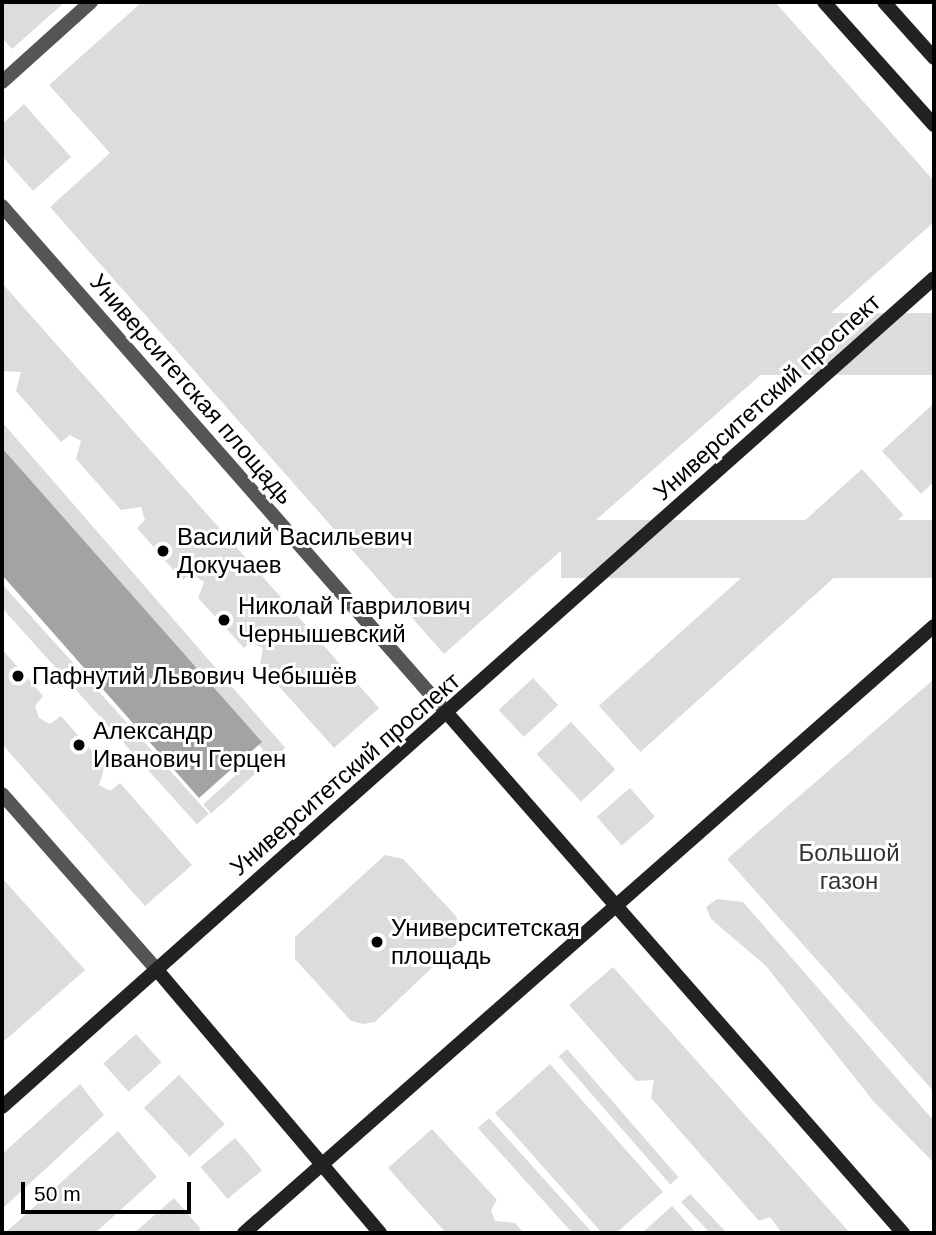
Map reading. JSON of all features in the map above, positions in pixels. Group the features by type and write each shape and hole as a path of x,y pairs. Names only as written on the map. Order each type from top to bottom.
{"main road":[{"path":"824,2 934,125"},
{"path":"884,2 934,58"},
{"name":"Университетский проспект","path":"2,1107 934,278"},
{"path":"244,1233 613,903 934,626"},
{"name":"Университетская площадь","path":"447,713 903,1233"},
{"path":"156,970 324,1161 380,1233"}],"street":[{"path":"2,82 91,2"},
{"name":"Университетская площадь","path":"2,206 447,713"},
{"path":"2,794 156,970"}],"green space":[{"path":"2,2 65,2 12,49 2,38"},
{"path":"142,2 775,2 934,181 934,222 444,654 50,207 110,153 49,85"},
{"path":"24,104 71,157 33,191 2,156 2,124"},
{"path":"2,283 379,708 334,748 260,665 263,648 251,642 244,648 198,598 204,582 192,574 182,580 137,528 145,520 141,507 121,510 76,459 81,441 70,435 61,442 16,391 21,372 2,371"},
{"path":"423,313 934,313 934,375 423,375"},
{"path":"934,403 934,482 921,494 882,451"},
{"path":"2,422 285,748 272,760 2,449"},
{"path":"862,469 903,515 640,752 599,706"},
{"path":"561,520 934,520 934,578 561,578"},
{"path":"2,584 209,814 197,824 2,608"},
{"path":"2,649 43,696 35,706 39,718 50,724 61,716 105,766 99,785 110,791 120,783 192,865 145,906 2,744"},
{"path":"533,678 558,705 524,737 499,710"},
{"name":"Большой газон","path":"934,679 934,1092 727,859"},
{"path":"571,722 615,770 581,802 537,754"},
{"path":"267,747 275,756 211,813 203,805"},
{"path":"630,788 655,817 622,846 597,817"},
{"path":"385,855 403,859 456,916 462,939 375,1022 363,1024 351,1021 295,959 295,937"},
{"path":"2,878 85,970 2,1043"},
{"path":"717,899 743,902 934,1121 934,1163 874,1102 766,966 711,919 706,907"},
{"path":"613,967 850,1233 782,1233 770,1217 759,1221 651,1098 654,1080 636,1081 569,1005"},
{"path":"136,1034 161,1062 129,1092 103,1063"},
{"path":"567,1049 679,1177 670,1185 559,1056"},
{"path":"550,1064 663,1192 616,1233 602,1233 495,1113"},
{"path":"179,1075 225,1124 190,1157 144,1108"},
{"path":"80,1084 104,1115 2,1209 2,1154"},
{"path":"489,1118 592,1232 572,1233 478,1128"},
{"path":"432,1129 497,1200 491,1210 495,1221 515,1223 524,1233 446,1233 388,1168"},
{"path":"118,1131 157,1177 95,1233 5,1233"},
{"path":"235,1138 262,1170 228,1199 201,1167"},
{"path":"690,1194 727,1233 710,1233 681,1202"},
{"path":"174,1198 201,1229 196,1233 134,1233"},
{"path":"672,1206 696,1233 642,1233"}],"shaded area":[{"path":"2,448 262,742 199,798 2,575"}],"place":[{"name":"Василий Васильевич Докучаев","path":"163,551"},
{"name":"Николай Гаврилович Чернышевский","path":"224,620"},
{"name":"Пафнутий Львович Чебышёв","path":"18,676"},
{"name":"Александр Иванович Герцен","path":"79,745"},
{"name":"Университетская площадь","path":"377,942"}]}
